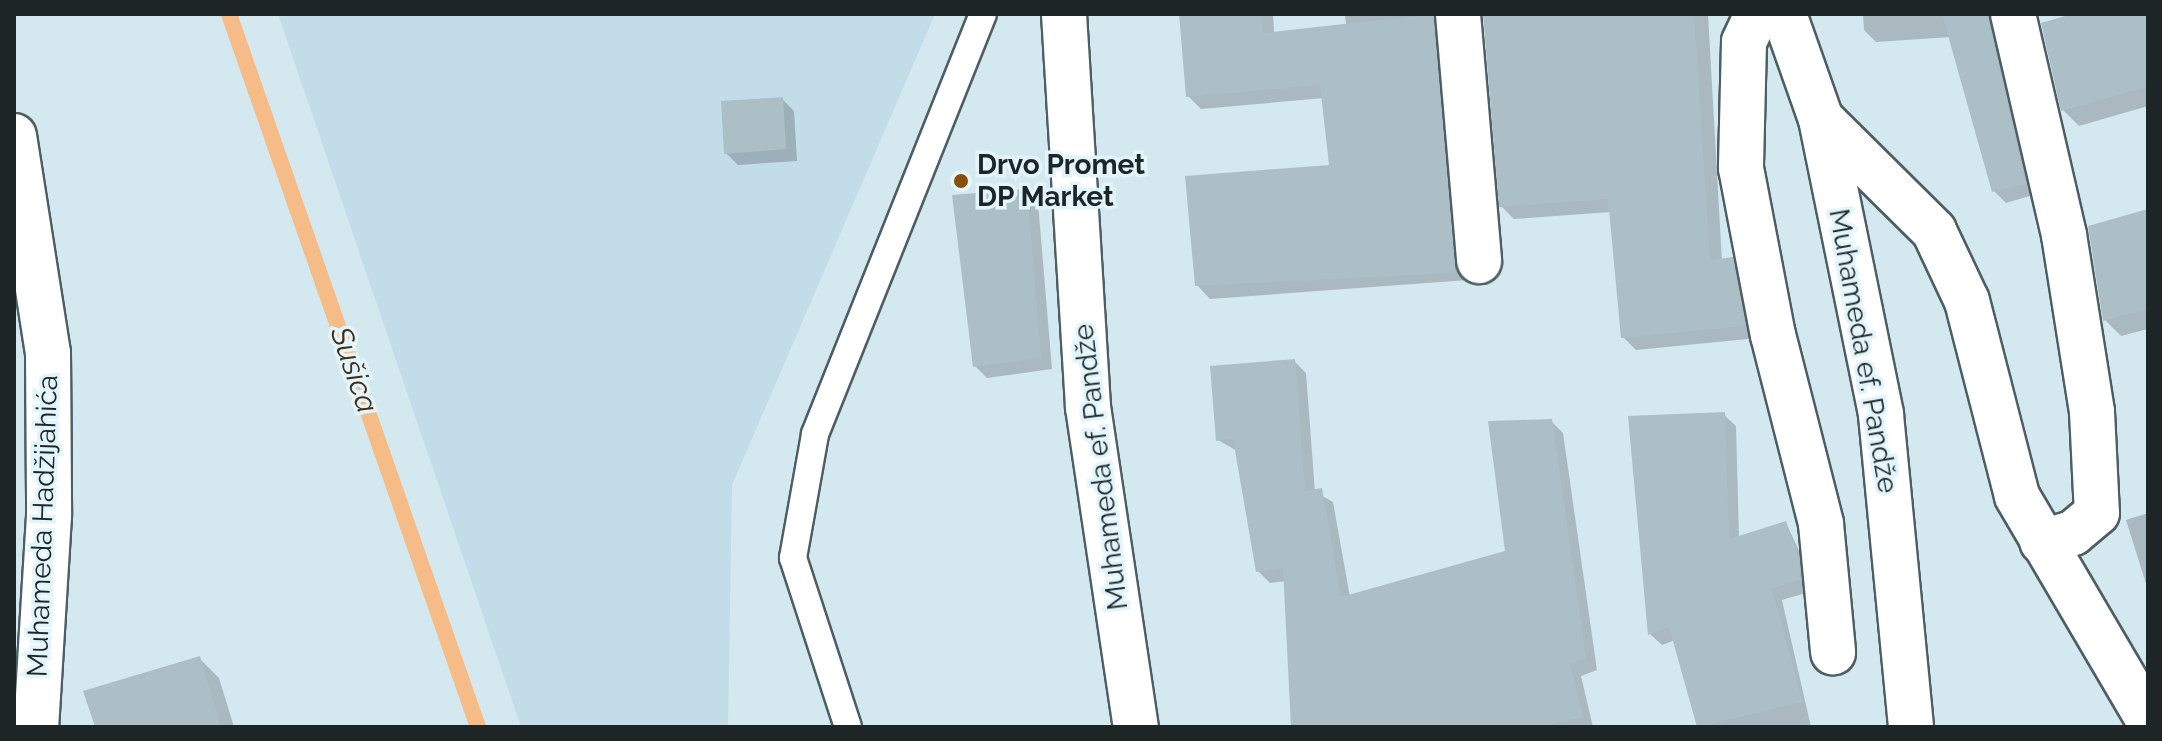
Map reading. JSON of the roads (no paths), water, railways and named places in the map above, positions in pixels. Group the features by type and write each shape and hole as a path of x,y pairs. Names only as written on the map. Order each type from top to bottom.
{"street":[{"name":"Muhameda ef. Pandže","path":"1064,14 1088,407 1136,727"},
{"path":"1458,14 1479,261"},
{"path":"1757,14 1744,42 1741,168 1773,335 1821,524 1833,652"},
{"name":"Muhameda ef. Pandže","path":"1784,14 1821,119 1881,415 1911,727"},
{"path":"2013,14 2064,235 2093,426 2097,513 2073,533 2042,542"},
{"name":"Muhameda ef. Pandže","path":"1821,119 1934,231 1967,301 2017,496 2148,719"},
{"name":"Muhameda Hadžijahića","path":"14,136 48,353 49,516 36,727"}],"lane":[{"path":"848,727 793,558 815,434 983,14"}],"waterway":[{"name":"Sušica","path":"229,14 478,727"}],"place":[{"name":"Drvo Promet DP Market","path":"961,181"}]}
